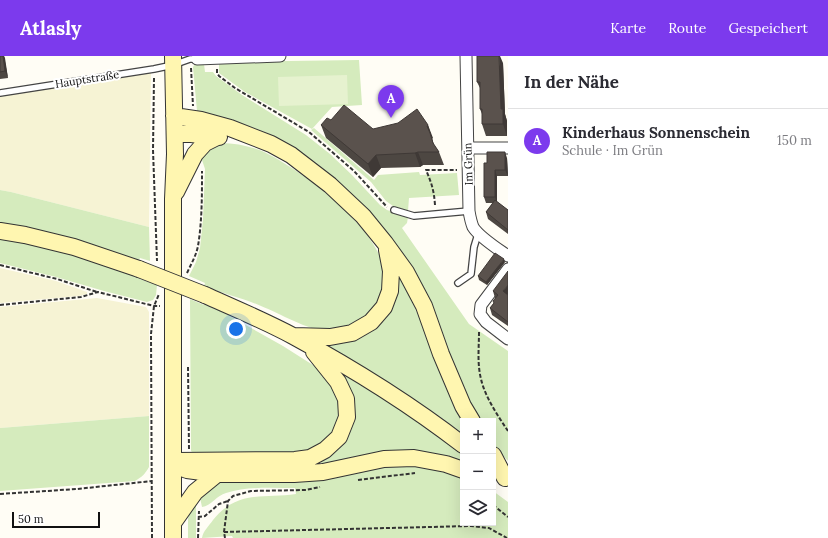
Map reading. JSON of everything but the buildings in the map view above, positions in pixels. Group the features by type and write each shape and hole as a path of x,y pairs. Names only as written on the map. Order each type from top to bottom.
{"main road":[{"path":"173,60 173,108 175,134 173,199 173,530"},
{"path":"173,108 201,120 249,135 271,144 291,155 330,185 363,216 406,272 424,306 444,361 463,406 470,418"},
{"path":"175,134 217,137 249,135"},
{"path":"173,199 194,154 205,143 217,137"},
{"path":"0,231 25,235 74,247 139,269 205,295 293,336 383,389 460,443"},
{"path":"293,336 330,337 352,333 371,322 384,307 390,291 391,271 385,243"},
{"path":"173,461 295,460 310,458 325,450 339,437 347,417 346,399 338,382 308,345"},
{"path":"173,461 187,470 217,474 294,474 323,472 384,459 414,458 446,464 460,469"},
{"path":"496,464 501,480"},
{"path":"173,530 195,492 217,474"}],"street":[{"path":"197,59 280,56"},
{"name":"Im Grün","path":"466,56 469,211 474,228 478,234"},
{"path":"468,148 508,148"},
{"path":"478,234 508,256"},
{"path":"508,269 480,305 480,314 486,322 508,339"}],"lane":[{"name":"Hauptstraße","path":"0,93 154,69 173,60 197,59"},
{"path":"394,210 414,216 469,211"},
{"path":"458,283 471,274 474,247 478,234"}],"path":[{"path":"154,69 152,150 157,262"},
{"path":"217,74 244,93 309,132 354,171 386,206 394,210"},
{"path":"435,214 434,190 426,170 469,170"},
{"path":"0,265 154,306"},
{"path":"0,305 81,297 98,292"},
{"path":"152,538 151,334 154,306 159,294"},
{"path":"480,314 478,354 480,378 486,392 508,431"},
{"path":"354,480 416,473"},
{"path":"0,494 77,489 152,481"},
{"path":"198,517 205,516 219,504 228,501 233,496 251,491 306,490 326,486"},
{"path":"225,538 224,532 228,501"},
{"path":"496,507 508,517"},
{"path":"224,532 471,526 490,528 507,538"}],"shaded area":[{"path":"151,72 149,227 0,190 0,96"},
{"path":"0,268 56,281 87,292 87,294 0,303"},
{"path":"97,298 146,307 149,312 149,416 0,428 0,307"}],"green space":[{"path":"359,60 362,105 332,107 312,129 245,92 219,73 219,62"},
{"path":"195,64 204,64 205,72 213,72 216,76 242,95 306,135 330,154 380,205 387,210 408,217 407,223 402,228 469,324 508,351 508,461 496,448 496,418 476,418 421,290 289,145 264,132 240,123 197,111 193,67"},
{"path":"347,75 348,104 279,106 278,77"},
{"path":"314,128 374,180 378,175 419,172 420,175 457,173 459,195 409,198 408,211 393,206 386,201 371,182 311,130"},
{"path":"221,143 237,144 252,148 262,151 279,160 319,187 358,223 373,243 382,262 385,280 378,302 367,316 351,325 329,331 313,328 254,303 204,286 205,283 189,276 196,262 200,248 203,219 205,169 200,155"},
{"path":"0,190 149,227 150,261 140,258 139,260 75,240 0,224"},
{"path":"0,238 60,251 140,277 140,279 157,285 156,295 153,300 147,302 0,263"},
{"path":"397,271 423,326 444,383 462,418 460,418 460,435 317,341 359,335"},
{"path":"190,299 204,305 205,302 283,346 316,367 328,378 340,404 340,416 329,441 307,453 194,454 191,451"},
{"path":"335,368 403,410 460,453 460,464 321,464 321,459 346,433"},
{"path":"149,416 149,467 140,478 135,481 0,491 0,428"},
{"path":"415,463 460,475 460,526 496,526 496,493 508,502 508,538 233,538 232,536 202,538 205,531 222,510 242,499 296,494 295,488 243,489 223,494 208,505 202,507 199,493 220,480 375,465"},
{"path":"196,502 196,538 188,538 188,519 190,507"}],"place":[{"name":"Kinderhaus Sonnenschein","path":"391,118"}]}
